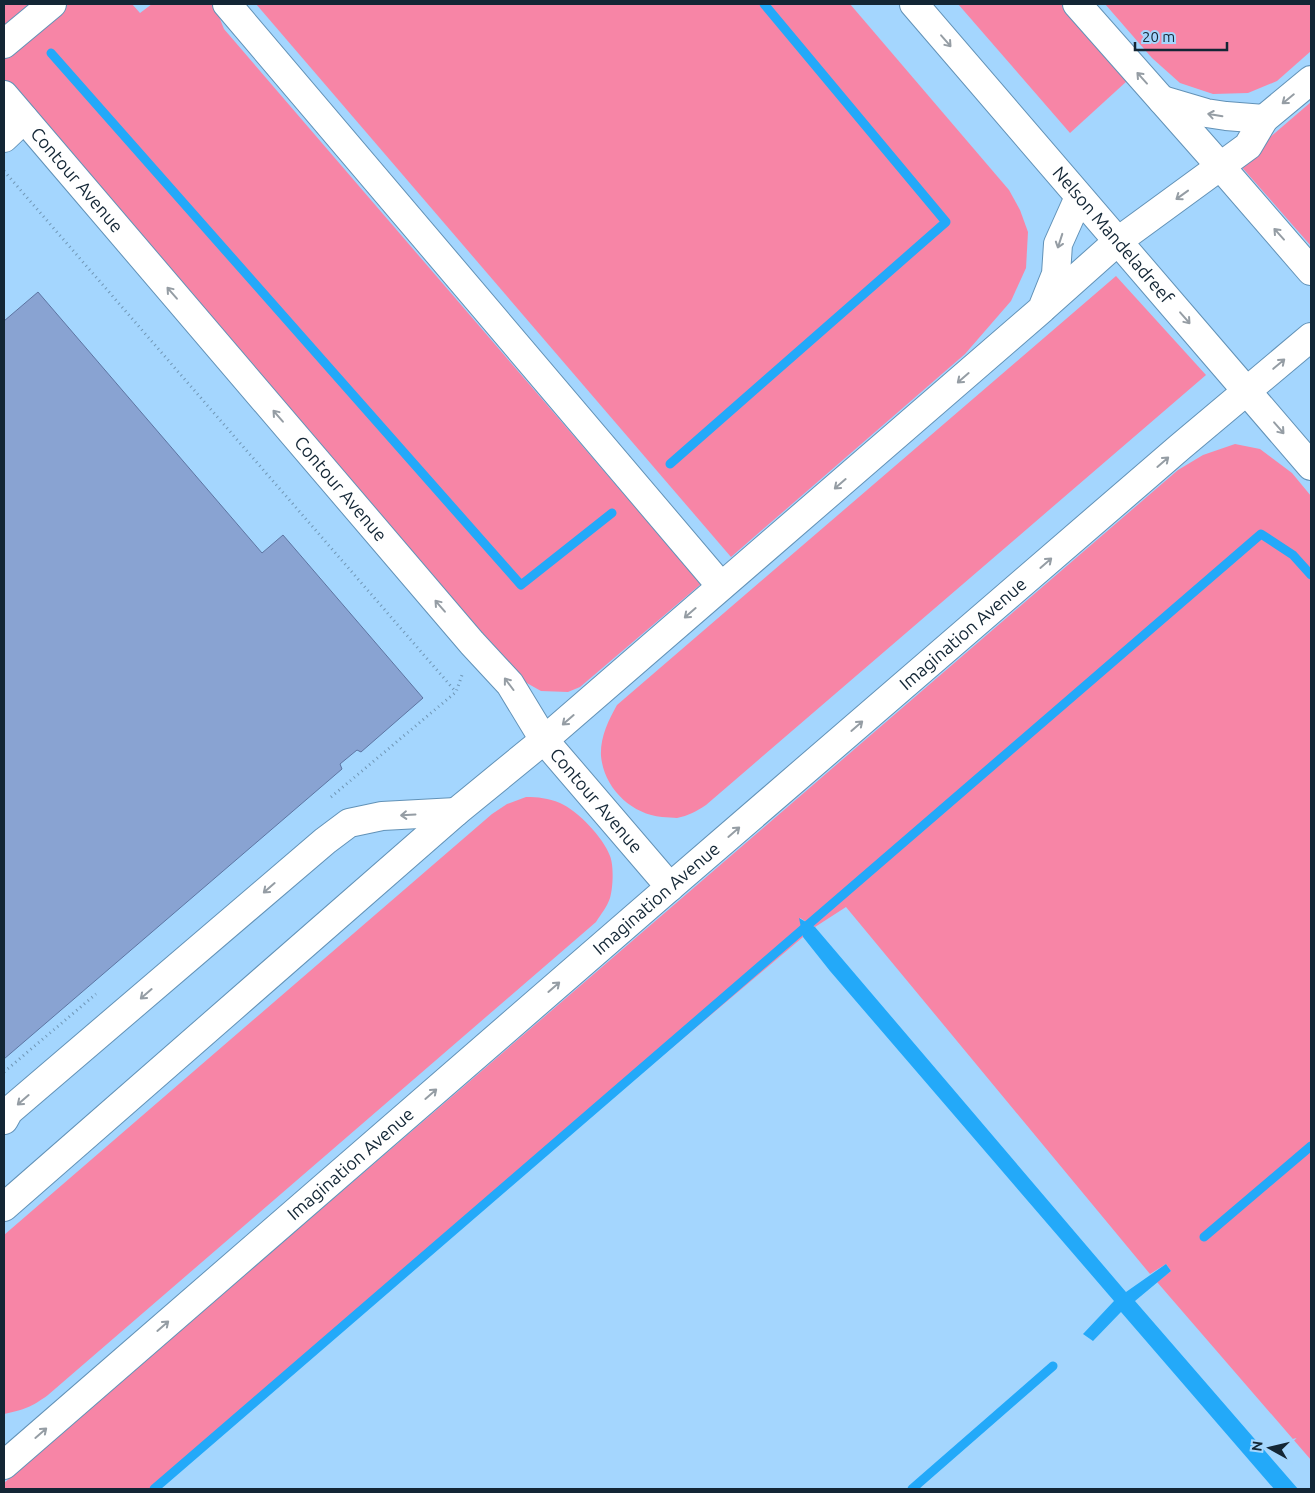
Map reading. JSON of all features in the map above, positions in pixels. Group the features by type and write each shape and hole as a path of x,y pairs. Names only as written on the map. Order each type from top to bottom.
{"street":[{"path":"4,44 52,4"},
{"path":"227,4 721,586"},
{"name":"Nelson Mandeladreef","path":"914,4 1311,466"},
{"path":"1077,4 1311,271"},
{"path":"4,1207 456,812 544,740 1118,242 1248,146 1264,119 1311,80"},
{"name":"Contour Avenue","path":"4,95 472,643 510,684 544,740 670,886"},
{"path":"1162,100 1206,114 1264,119"},
{"path":"4,138 24,119"},
{"path":"1042,309 1056,274 1058,244 1079,197"},
{"name":"Imagination Avenue","path":"4,1465 670,886 1180,446 1311,337"},
{"path":"4,1120 9,1111 325,840 349,824 382,816 456,812"}],"path":[{"path":"4,171 456,692"}],"shaded area":[{"path":"4,4 38,4 4,34"},
{"path":"66,4 132,4 140,13 152,4 214,4 224,29 701,584 580,687 568,692 541,691 516,677 4,80 4,58"},
{"path":"256,4 850,4 1009,190 1020,210 1028,232 1026,268 1011,301 965,354 731,557"},
{"path":"958,4 1061,4 1127,81 1070,133"},
{"path":"1105,4 1311,4 1311,51 1277,81 1248,93 1213,94 1180,83 1152,58"},
{"path":"1311,102 1311,246 1239,164"},
{"path":"1116,276 1206,375 706,805 681,817 662,817 640,811 621,797 607,779 601,756 605,730 617,705"},
{"path":"1235,444 1260,449 1292,473 1311,496 1311,1460 1157,1282 1171,1271 1166,1264 1150,1274 846,907 815,927 800,918 803,937 150,1489 4,1489 4,1483 1178,470 1203,455"},
{"path":"526,797 547,799 567,807 589,825 607,849 612,865 612,889 609,901 596,922 48,1395 27,1408 4,1414 4,1235 492,814 507,804"}],"water":[{"path":"799,918 815,927 1126,1292 1166,1264 1171,1271 1135,1301 1298,1489 1274,1489 1121,1312 1093,1341 1083,1334 1114,1301 830,971 803,937"}],"building":[{"path":"38,292 262,553 283,535 423,698 361,752 357,750 340,764 342,769 4,1059 4,321"}],"waterway":[{"path":"670,464 946,222 764,4"},
{"path":"51,53 521,585 612,513"},
{"path":"154,1489 1261,534 1293,555 1311,575"},
{"path":"1204,1237 1311,1146"},
{"path":"912,1489 1053,1366"}]}
